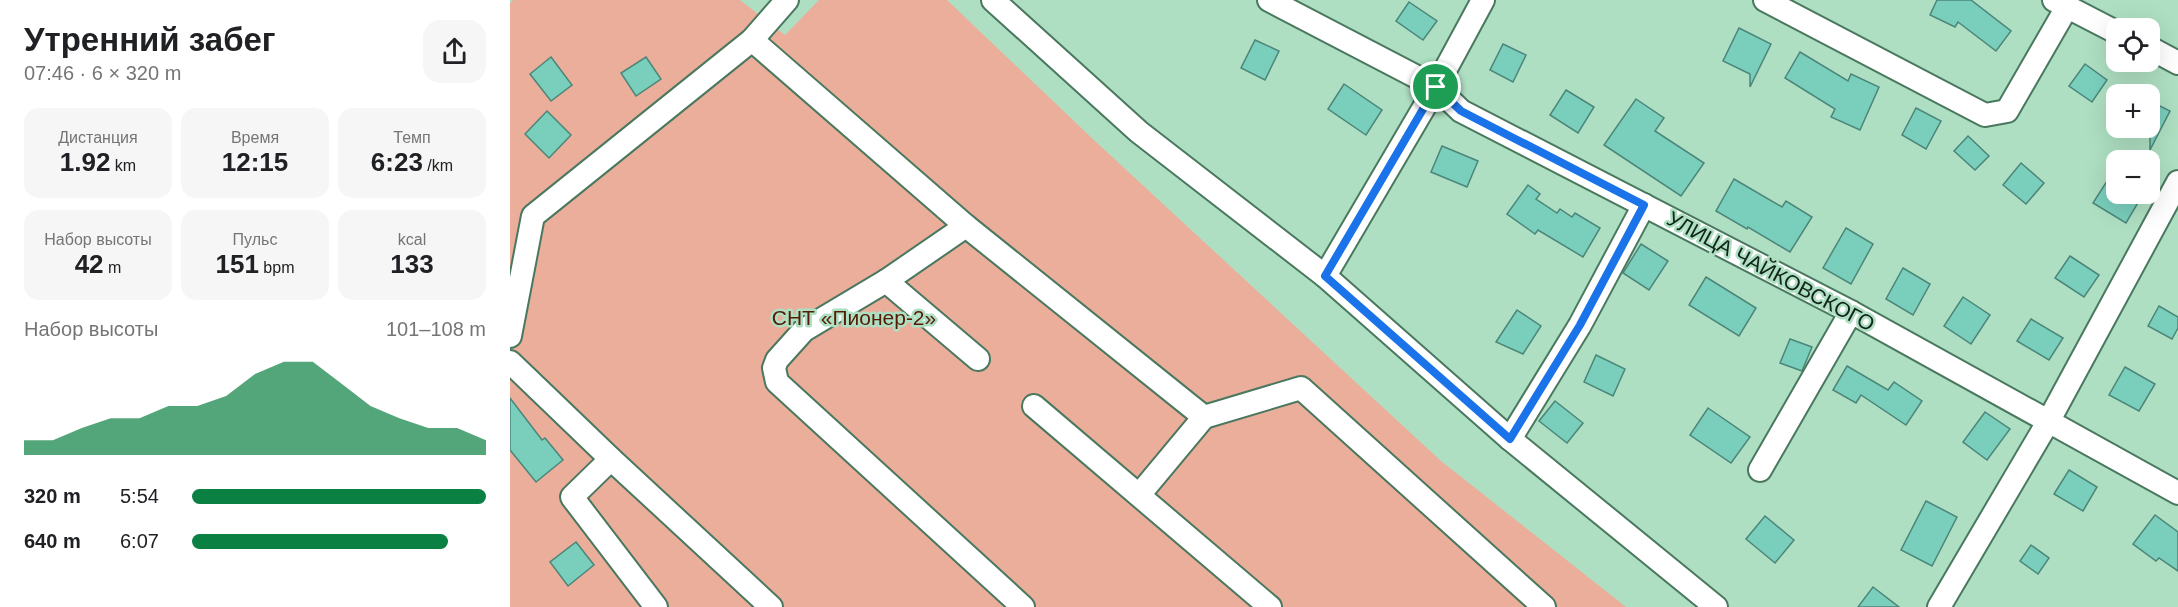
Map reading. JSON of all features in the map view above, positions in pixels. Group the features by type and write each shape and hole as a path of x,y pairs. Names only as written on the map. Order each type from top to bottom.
{"street":[{"path":"510,336 533,216 752,40 787,0"},
{"path":"993,0 1139,132 1325,276 1510,439 1716,607"},
{"name":"УЛИЦА ЧАЙКОВСКОГО","path":"1269,0 1436,87 1461,111 1851,312 2178,493"},
{"path":"1325,276 1436,87 1483,0"},
{"path":"1765,0 1984,115 2007,111 2061,3 2106,27"},
{"path":"752,40 966,226 1204,417"},
{"path":"2160,53 2178,63"},
{"path":"1939,607 2048,422 2178,182"},
{"path":"1510,439 1580,325 1644,205"},
{"path":"966,226 886,280 804,330 777,360 774,368 777,382 1023,607"},
{"path":"886,280 978,359"},
{"path":"1760,470 1851,312"},
{"path":"510,362 771,607"},
{"path":"1139,495 1204,417 1300,388 1544,607"},
{"path":"1034,406 1270,607"},
{"path":"611,459 572,497 656,607"}],"green space":[{"name":"СНТ «Пионер-2»","path":"513,0 740,0 785,35 819,0 947,0 1096,142 1441,461 1626,607 510,607 510,3"}],"building":[{"path":"1937,0 1971,0 2011,31 1996,51 1958,22 1955,27 1930,15"},
{"path":"1409,2 1437,21 1423,40 1396,21"},
{"path":"1739,28 1771,44 1750,87 1750,74 1723,61"},
{"path":"1255,40 1279,51 1265,80 1241,68"},
{"path":"1503,44 1526,55 1513,82 1490,70"},
{"path":"1800,52 1848,81 1851,74 1879,87 1860,130 1831,117 1835,109 1785,78"},
{"path":"551,57 572,85 551,101 530,74"},
{"path":"646,57 661,79 636,96 621,73"},
{"path":"2085,64 2107,80 2092,102 2069,86"},
{"path":"1344,84 1382,110 1366,135 1328,109"},
{"path":"1566,90 1594,107 1578,133 1550,115"},
{"path":"1636,99 1664,118 1655,131 1704,163 1681,196 1604,145"},
{"path":"2160,106 2170,111 2160,130"},
{"path":"1916,108 1941,121 1926,149 1902,135"},
{"path":"547,111 571,135 549,158 525,134"},
{"path":"1968,136 1989,156 1975,170 1954,151"},
{"path":"2150,138 2156,138 2150,150"},
{"path":"1442,146 1478,161 1467,187 1431,172"},
{"path":"2021,163 2044,183 2026,204 2003,185"},
{"path":"1734,179 1782,207 1786,201 1812,217 1790,252 1716,211"},
{"path":"2106,183 2106,204 2137,204 2126,223 2093,203"},
{"path":"1528,185 1540,194 1536,199 1557,213 1560,209 1572,217 1575,213 1600,228 1583,257 1538,230 1535,234 1507,214"},
{"path":"1846,228 1873,244 1851,284 1823,268"},
{"path":"1641,244 1668,261 1649,290 1623,273"},
{"path":"2070,256 2099,275 2084,297 2055,278"},
{"path":"1903,268 1930,284 1913,315 1886,299"},
{"path":"1706,277 1756,308 1739,336 1689,305"},
{"path":"1963,297 1990,315 1971,344 1944,326"},
{"path":"2159,306 2178,317 2178,328 2172,339 2148,326"},
{"path":"1517,310 1541,326 1523,354 1496,342"},
{"path":"2031,319 2063,338 2049,360 2017,341"},
{"path":"1790,339 1812,347 1802,371 1780,363"},
{"path":"1596,355 1625,369 1613,396 1584,382"},
{"path":"1847,366 1888,390 1894,382 1922,401 1906,425 1861,395 1856,403 1833,390"},
{"path":"2125,367 2155,384 2139,411 2109,395"},
{"path":"510,398 542,440 545,438 563,460 536,482 510,450"},
{"path":"1555,401 1583,423 1567,443 1539,421"},
{"path":"1708,408 1750,437 1731,463 1690,435"},
{"path":"1985,412 2010,429 1987,460 1963,442"},
{"path":"2069,470 2097,487 2083,511 2054,494"},
{"path":"1926,501 1957,517 1932,566 1901,550"},
{"path":"2155,515 2178,532 2178,571 2159,558 2156,561 2133,544"},
{"path":"1765,516 1794,540 1775,563 1746,539"},
{"path":"576,542 594,565 568,586 550,562"},
{"path":"2031,545 2049,558 2038,574 2020,561"},
{"path":"1873,587 1899,607 1858,607"}],"route":[{"path":"1436,87 1461,111 1644,205 1580,325 1510,439 1325,276 1436,87"}]}
